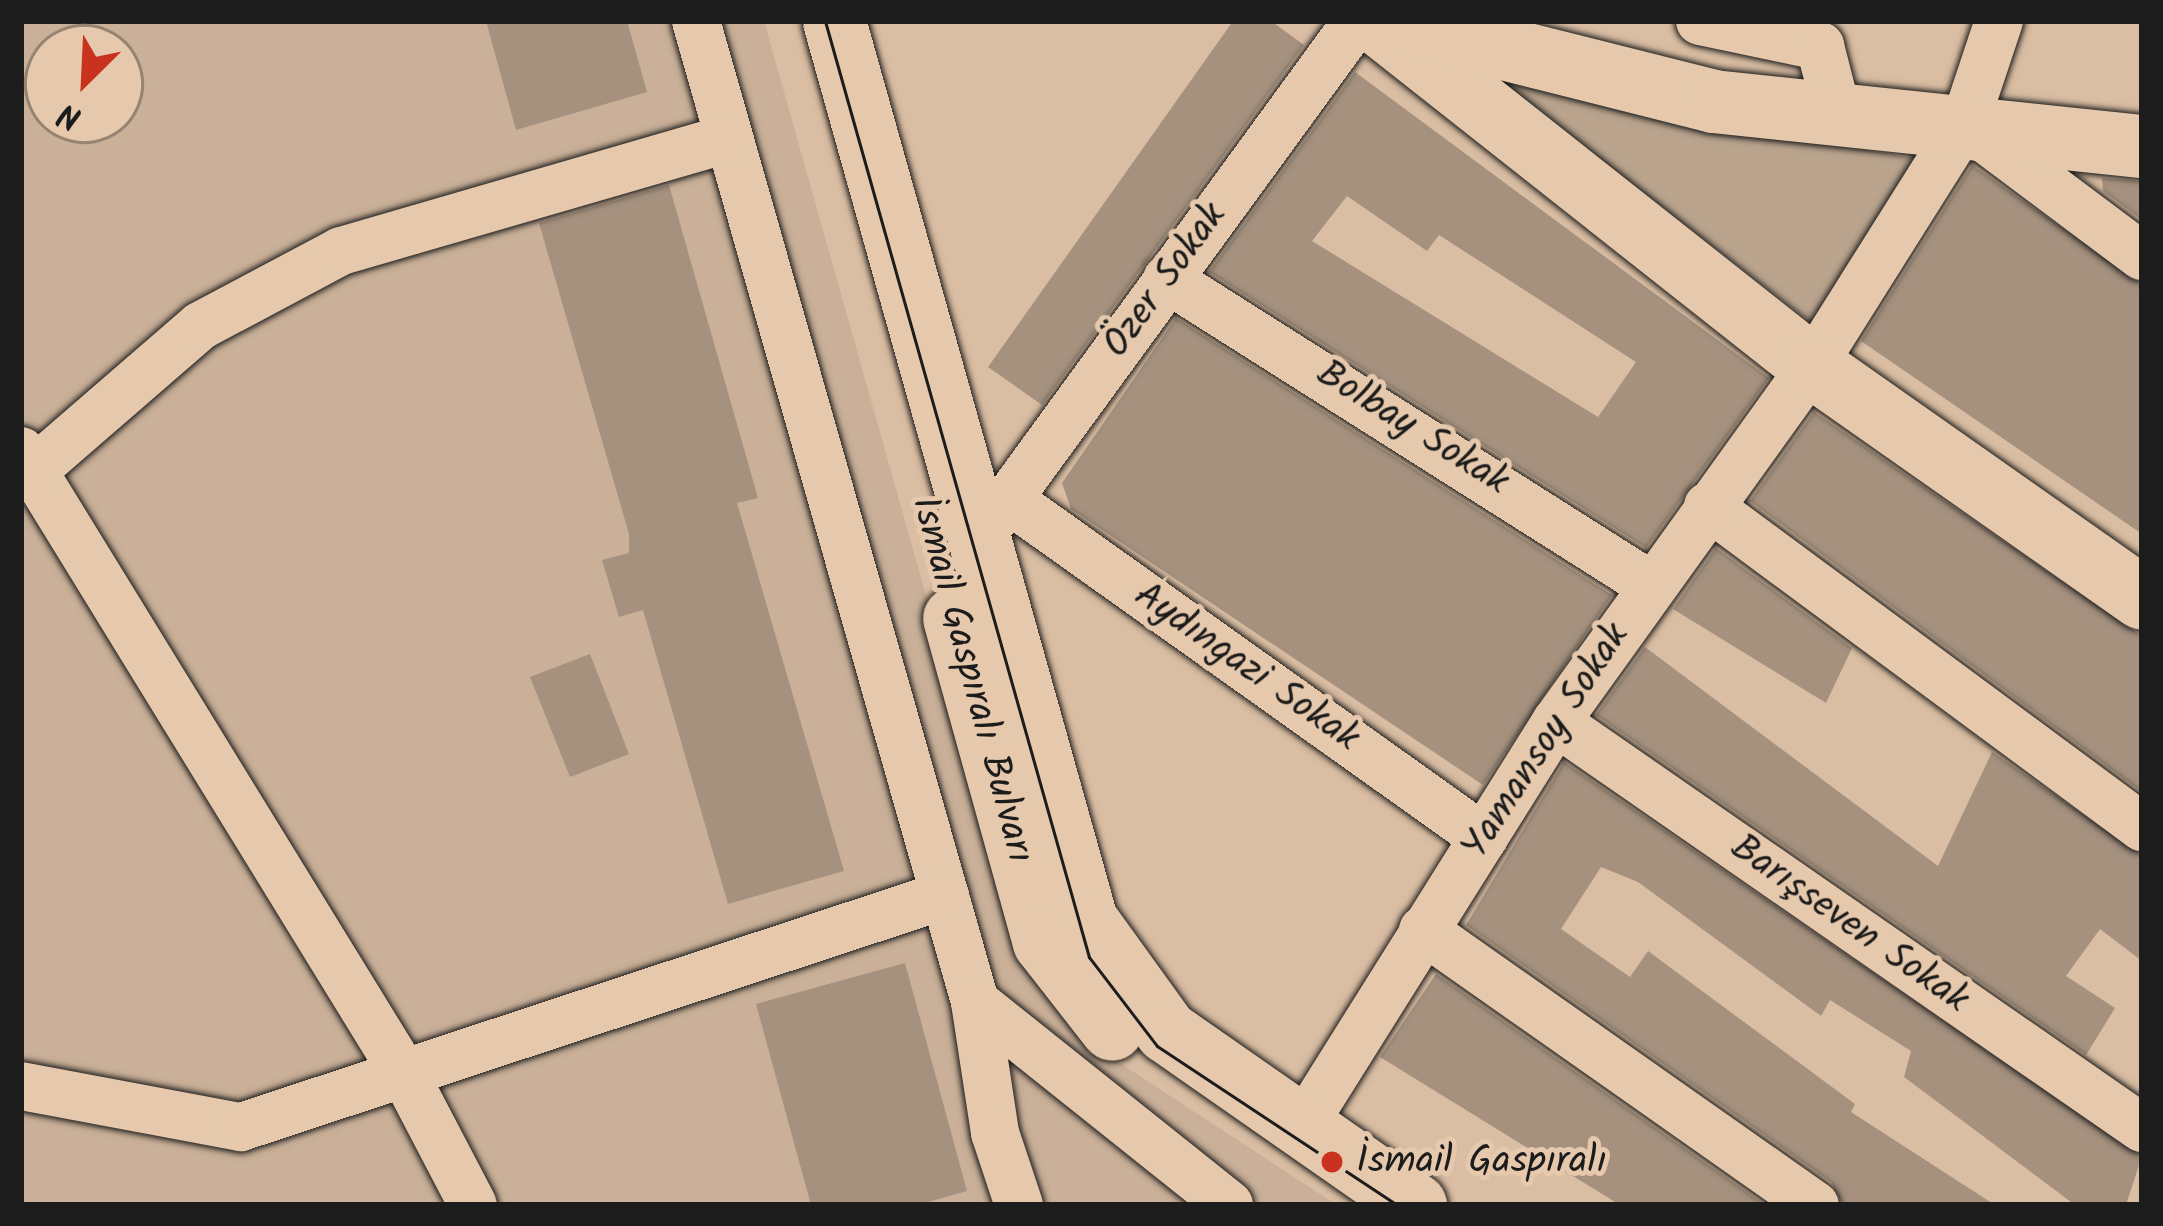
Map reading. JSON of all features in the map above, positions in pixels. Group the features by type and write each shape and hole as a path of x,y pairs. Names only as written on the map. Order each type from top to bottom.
{"main road":[{"name":"İsmail Gaspıralı Bulvarı","path":"788,21 1043,942 1135,1059 1355,1205"},
{"path":"834,21 993,520 1086,920 1166,1031 1300,1130 1415,1205"},
{"path":"1376,21 1812,367 2138,587"},
{"path":"1395,21 1713,101 1965,123 2142,146"}],"street":[{"path":"696,21 975,1002 995,1133 1019,1205"},
{"name":"Özer Sokak","path":"993,520 1357,21"},
{"path":"1700,21 1820,46 1837,112"},
{"name":"Yamansoy Sokak","path":"1300,1130 1556,722 1812,367 1965,123 1999,21"},
{"path":"1965,123 2142,256"},
{"path":"473,1205 406,1077 27,461 200,326 341,251 729,139"},
{"name":"Bolbay Sokak","path":"1168,279 1652,586"},
{"path":"1708,506 2142,827"},
{"name":"Aydıngazi Sokak","path":"993,520 1484,838"},
{"name":"Barışseven Sokak","path":"1556,722 2142,1128"},
{"path":"21,1086 241,1127 406,1077 945,895"},
{"path":"1423,930 1815,1205"},
{"path":"975,1002 1229,1205"}],"shaded area":[{"path":"21,21 764,21 1028,957 1097,1048 1337,1205 21,1205"},
{"path":"1500,82 1922,160 1820,329"}],"building":[{"path":"486,21 627,21 647,92 516,130"},
{"path":"1233,21 1271,21 1304,45 1042,405 988,367"},
{"path":"1355,72 1769,378 1646,548 1209,272","holes":["1347,196 1427,251 1439,235 1636,362 1598,417 1312,241"]},
{"path":"1972,165 2142,284 2142,534 1861,341"},
{"path":"2102,178 2142,181 2142,220 2103,191"},
{"path":"669,185 758,498 737,503 844,871 728,904 643,610 619,617 602,560 629,553 629,534 539,223"},
{"path":"1176,318 1612,595 1483,785 1071,509 1062,483"},
{"path":"1814,412 2142,636 2142,792 1750,501"},
{"path":"1716,548 1852,648 1826,703 1673,609"},
{"path":"1645,647 1938,866 1992,752 2142,855 2142,961 2100,929 2066,976 2115,1008 2086,1055 1596,715"},
{"path":"590,654 629,754 570,777 530,677"},
{"path":"1564,762 2142,1156 2126,1205 2075,1205 1904,1077 1911,1051 1830,1000 1821,1016 1638,882 1601,867 1561,929 1630,977 1648,951 1855,1104 1851,1112 1995,1205 1843,1205 1831,1182 1466,925"},
{"path":"905,963 967,1191 917,1205 811,1205 756,1004"},
{"path":"1436,974 1765,1205 1620,1205 1380,1057"}],"tram line":[{"path":"825,21 1089,957 1157,1046 1397,1205"}],"place":[{"name":"İsmail Gaspıralı","path":"1332,1162"}]}
